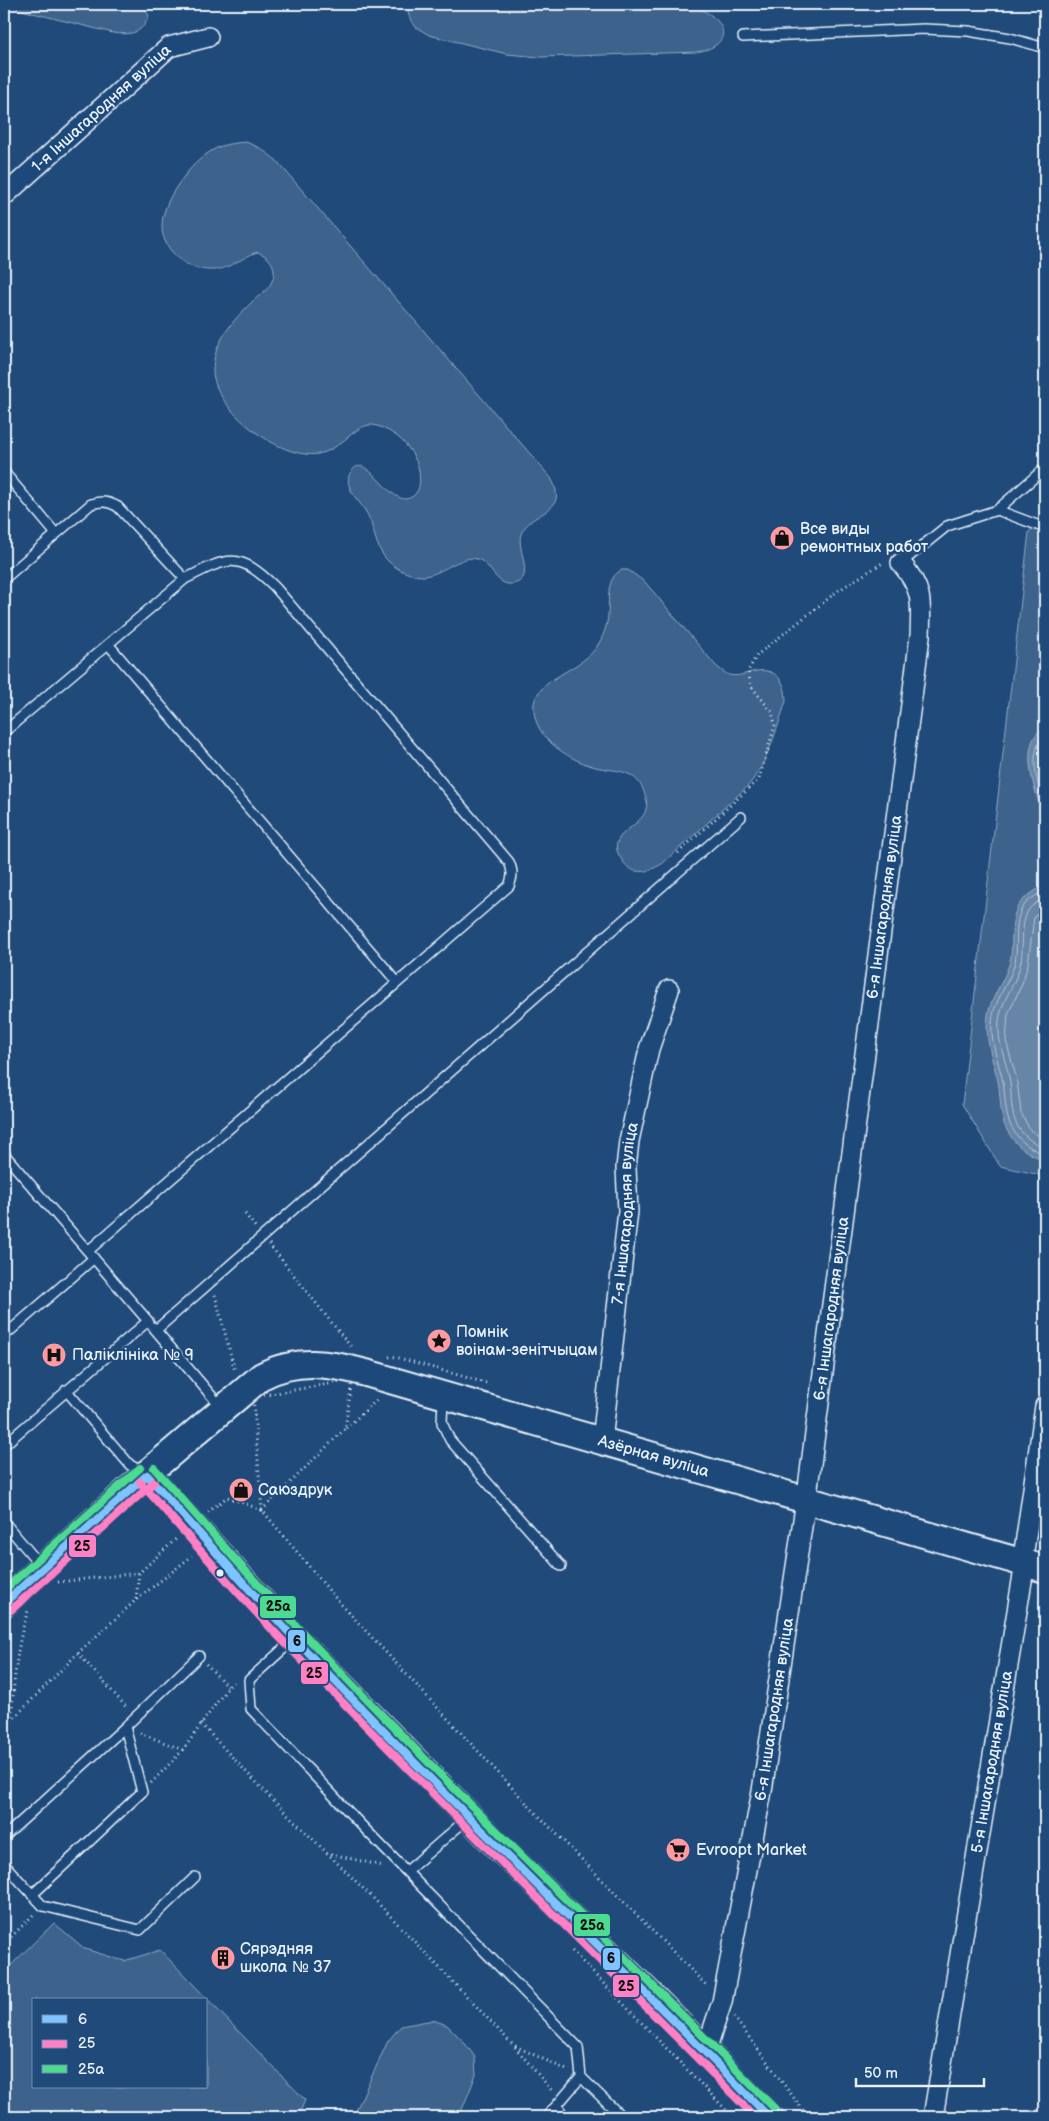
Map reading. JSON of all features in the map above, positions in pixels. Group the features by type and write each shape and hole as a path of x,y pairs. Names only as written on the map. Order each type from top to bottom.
{"main road":[{"name":"Азёрная вуліца","path":"4,1602 46,1575 147,1474 223,1409 249,1377 302,1364 328,1364 366,1373 1034,1566"},
{"path":"147,1474 294,1638 769,2117"}],"street":[{"name":"1-я Іншагародняя вуліца","path":"4,196 169,47 208,37"},
{"name":"6-я Іншагародняя вуліца","path":"705,2053 722,2002 762,1791 806,1499 920,636 921,612 918,588 901,563"},
{"name":"7-я Іншагародняя вуліца","path":"602,1441 628,1211 626,1168 629,1141 649,1049 669,990"},
{"name":"5-я Іншагародняя вуліца","path":"933,2117 1034,1566 1045,1406"}],"lane":[{"path":"743,37 924,29 968,30 1010,38 1045,48"},
{"path":"901,563 946,526 997,510 1045,468"},
{"path":"4,472 56,534"},
{"path":"4,579 91,504 109,502 118,507 185,579"},
{"path":"997,510 1045,528"},
{"path":"4,732 185,579 218,562 235,561 250,565 275,587 509,862 513,878 509,886 397,982 91,1255 4,1336"},
{"path":"108,644 397,982"},
{"path":"156,1330 741,817"},
{"path":"4,1154 223,1409"},
{"path":"4,1445 148,1321"},
{"path":"66,1390 130,1465 147,1474"},
{"path":"443,1396 442,1423 450,1440 561,1566"},
{"path":"4,1522 46,1575"},
{"path":"294,1638 249,1680 251,1709 365,1829 578,2047 581,2077 622,2117"},
{"path":"4,1837 125,1727 199,1656"},
{"path":"32,1895 142,1792 125,1727"},
{"path":"407,1871 470,1816"},
{"path":"4,1864 43,1906 140,1930 196,1877"},
{"path":"546,2117 581,2077"},
{"path":"559,2103 564,2117"}],"path":[{"path":"1042,4 1045,19"},
{"path":"759,778 775,725 772,712 751,686 748,671 756,655 839,590 885,561 901,563"},
{"path":"245,1214 352,1347"},
{"path":"212,1281 249,1377"},
{"path":"262,1510 253,1397 352,1380 345,1429"},
{"path":"262,1510 379,1398"},
{"path":"203,1516 227,1497 262,1510 338,1600 531,1808 722,2002 808,2117"},
{"path":"46,1575 139,1573 178,1538"},
{"path":"4,1728 78,1653 136,1600 192,1556"},
{"path":"136,1600 139,1573"},
{"path":"11,1721 15,1674 25,1621 30,1606"},
{"path":"78,1653 130,1712"},
{"path":"199,1656 228,1687"},
{"path":"142,1792 183,1750 228,1687 241,1676"},
{"path":"201,1724 271,1798 330,1854 513,2044 559,2103"},
{"path":"125,1727 183,1750"},
{"path":"330,1854 407,1871"},
{"path":"4,1944 43,1906"},
{"path":"513,2044 581,2077"}],"shaded area":[{"path":"10,4 143,4 149,16 143,27 139,30 119,34 21,10"},
{"path":"409,4 697,8 716,19 723,32 717,44 696,52 540,57 507,54 429,35 416,27 411,21 408,13"},
{"path":"246,142 260,148 276,160 551,478 556,490 556,499 553,505 526,526 521,534 520,540 525,569 521,580 516,583 504,583 499,580 487,565 477,559 470,558 435,573 421,576 400,570 386,559 380,550 369,517 352,493 348,480 350,473 357,467 364,468 372,473 396,496 405,499 416,494 420,481 416,461 412,452 392,433 380,427 369,425 357,430 326,452 303,454 269,441 237,416 225,401 216,386 213,371 216,351 231,324 270,286 274,268 266,256 257,252 220,269 206,270 196,268 183,262 170,249 163,236 162,227 166,206 172,194 196,163 217,148"},
{"path":"1045,514 1045,1176 1000,1166 962,1104 1029,532"},
{"path":"621,570 628,570 645,582 722,671 735,676 760,671 773,673 778,676 784,687 786,701 771,746 761,767 748,786 662,864 643,871 634,870 626,865 617,851 617,843 620,837 638,822 646,809 647,804 642,787 632,776 626,773 592,766 561,751 544,736 538,726 534,704 542,688 580,663 599,643 607,622 612,580"},
{"path":"54,1923 85,1949 124,1961 160,1950 206,1998 32,1998 32,2088 208,2088 208,2000 305,2100 298,2117 4,2117 4,1972"},
{"path":"433,2020 447,2025 463,2041 475,2057 476,2075 459,2117 353,2117 388,2041 401,2026"}],"water":[{"path":"1045,727 1045,820 1037,798 1030,757 1031,745 1036,735"},
{"path":"1045,883 1045,1159 1030,1154 1017,1144 1004,1124 998,1081 989,1046 987,1019 1010,961 1012,927 1017,908 1023,900"}],"transit line":[{"name":"25а","path":"4,1590 140,1468"},
{"name":"25а","path":"154,1468 264,1592 360,1693 776,2110"},
{"name":"6","path":"147,1475 275,1618 352,1699 769,2117"},
{"name":"6","path":"4,1603 147,1475"},
{"name":"25","path":"140,1482 289,1647 755,2117"},
{"name":"25","path":"11,1610 154,1482"}],"place":[{"name":"Все виды ремонтных работ","path":"782,538"},
{"name":"Помнік воінам-зенітчыцам","path":"439,1341"},
{"name":"Паліклініка № 9","path":"54,1355"},
{"name":"Саюздрук","path":"241,1490"},
{"name":"Evroopt Market","path":"678,1850"},
{"name":"Сярэдняя школа № 37","path":"223,1958"}]}
